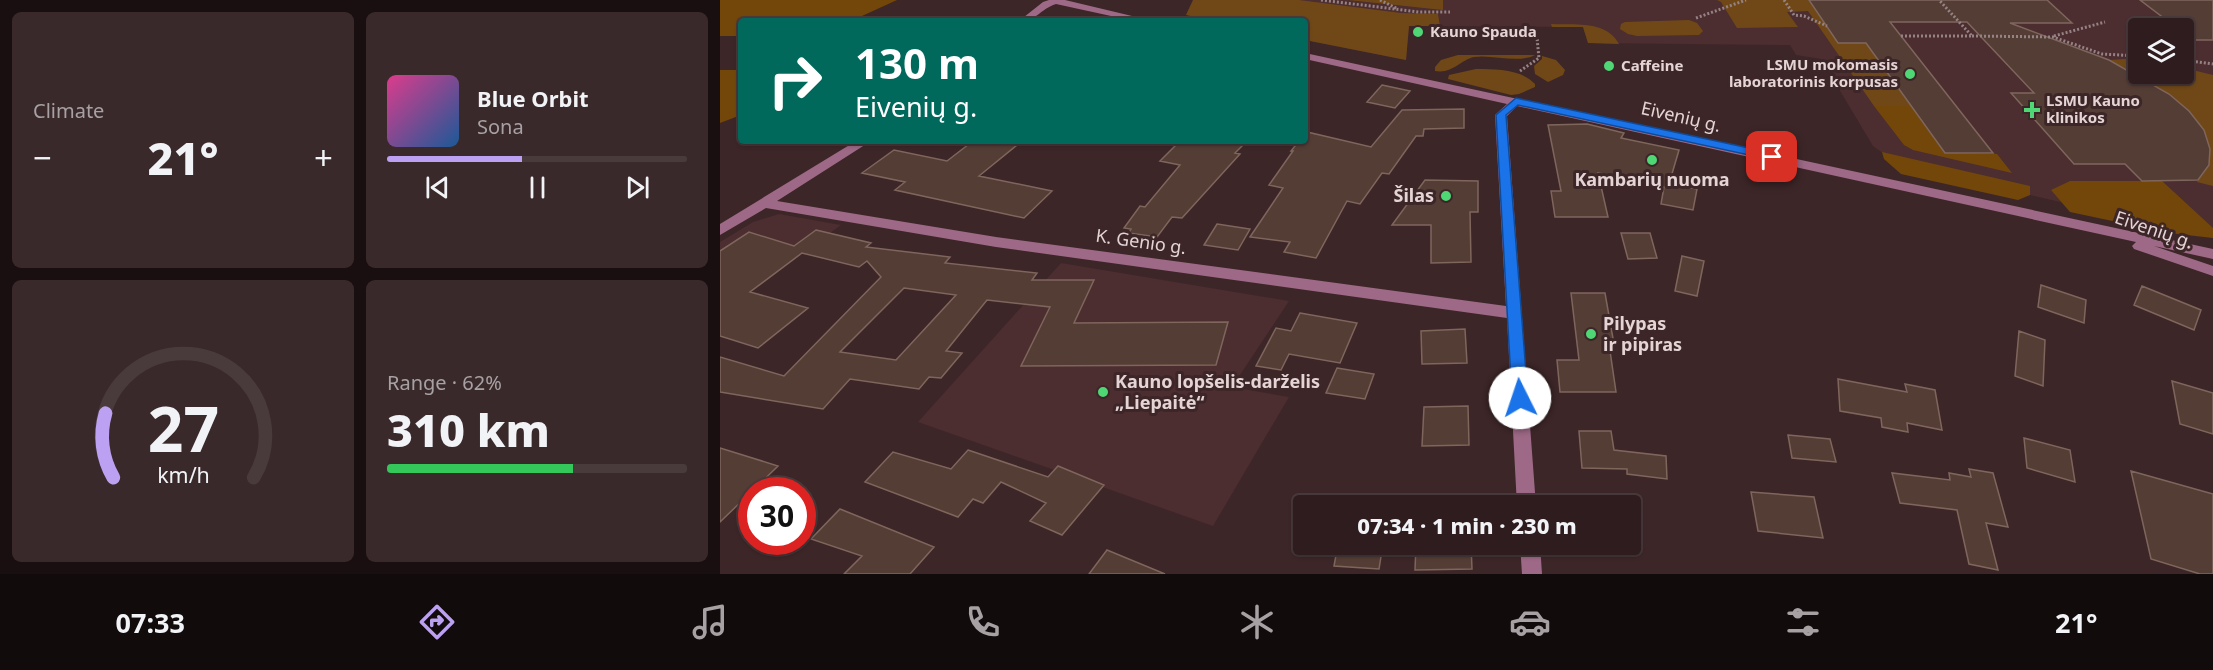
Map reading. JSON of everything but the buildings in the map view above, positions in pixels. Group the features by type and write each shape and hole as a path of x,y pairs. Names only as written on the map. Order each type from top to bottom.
{"street":[{"path":"1028,18 1046,4 1056,1 1134,18"},
{"name":"Eivenių g.","path":"1308,57 1598,118 2213,254"},
{"path":"1516,101 1501,115 1526,495"},
{"path":"720,230 860,144"},
{"name":"K. Genio g.","path":"764,203 996,242 1514,313"},
{"name":"Eivenių g.","path":"2083,225 2213,270"},
{"path":"1531,555 1532,574"}],"path":[{"path":"1321,0 1401,10 1449,12"},
{"path":"1380,0 1401,10"},
{"path":"1696,18 1746,0"},
{"path":"1784,0 1794,15 1804,16 1827,26"},
{"path":"1939,0 1972,36"},
{"path":"1901,36 2053,36 2105,22"},
{"path":"1931,36 1935,42"},
{"path":"2053,36 2102,54 2128,55"},
{"path":"1520,71 1539,58 1537,38"},
{"path":"2194,61 2213,64"}],"shaded area":[{"path":"720,0 897,0 858,18 738,18 738,36 720,36"},
{"name":"LSMU Kauno klinikos","path":"1193,0 2213,0 2213,237 1899,165 1873,146 1821,59 1796,55 1790,45 1588,43 1583,27 1409,26 1406,60 1308,41 1308,18 1200,18 1186,15"},
{"path":"1193,0 1299,0 1401,13 1438,14 1440,26 1409,26 1406,60 1308,41 1308,18 1200,18 1186,15"},
{"path":"1348,0 1443,0 1443,10"},
{"path":"1717,0 1809,0 1838,43 1866,43 1911,106 1874,106 1808,11 1787,12 1798,27 1737,28 1721,2"},
{"path":"1689,20 1697,23 1703,31 1699,35 1637,36 1620,29 1621,24 1625,22"},
{"path":"1551,24 1598,27 1614,36 1619,44 1588,43 1583,27 1552,27"},
{"path":"1458,55 1535,55 1521,59 1474,57 1452,69 1435,71 1435,67 1441,60"},
{"path":"1542,56 1556,60 1565,70 1563,75 1548,82 1535,74 1534,66 1542,59"},
{"path":"2128,59 2128,70 2109,60"},
{"path":"1476,69 1500,70 1523,75 1535,84 1535,87 1511,95 1448,79 1449,75"},
{"path":"720,70 738,70 738,116 720,123"},
{"path":"2194,70 2213,75 2213,186 2197,182 2209,162 2207,145 2200,128 2188,113 2152,84 2194,84"},
{"path":"1874,106 1911,106 1945,153 1997,154 2012,173 1913,150 1904,145"},
{"path":"1882,152 2030,186 2030,195 2018,200 1901,174 1884,159"},
{"path":"2070,181 2162,181 2213,228 2213,238 2169,233 2070,212 2051,190"},
{"path":"779,214 841,225 720,314 720,242 753,222"},
{"name":"Kauno lopšelis-darželis „Liepaitė“","path":"1061,263 1289,301 1232,387 1289,397 1213,526 918,422"}],"place":[{"name":"Kauno Spauda","path":"1418,32"},
{"name":"Caffeine","path":"1609,66"},
{"name":"LSMU mokomasis laboratorinis korpusas","path":"1910,74"},
{"name":"LSMU Kauno klinikos","path":"2032,110"},
{"name":"Kambarių nuoma","path":"1652,160"},
{"name":"Šilas","path":"1446,196"},
{"name":"Pilypas ir pipiras","path":"1591,334"},
{"name":"Kauno lopšelis-darželis „Liepaitė“","path":"1103,392"}],"route":[{"path":"1520,398 1501,115 1506,110 1516,101 1772,157"}]}
